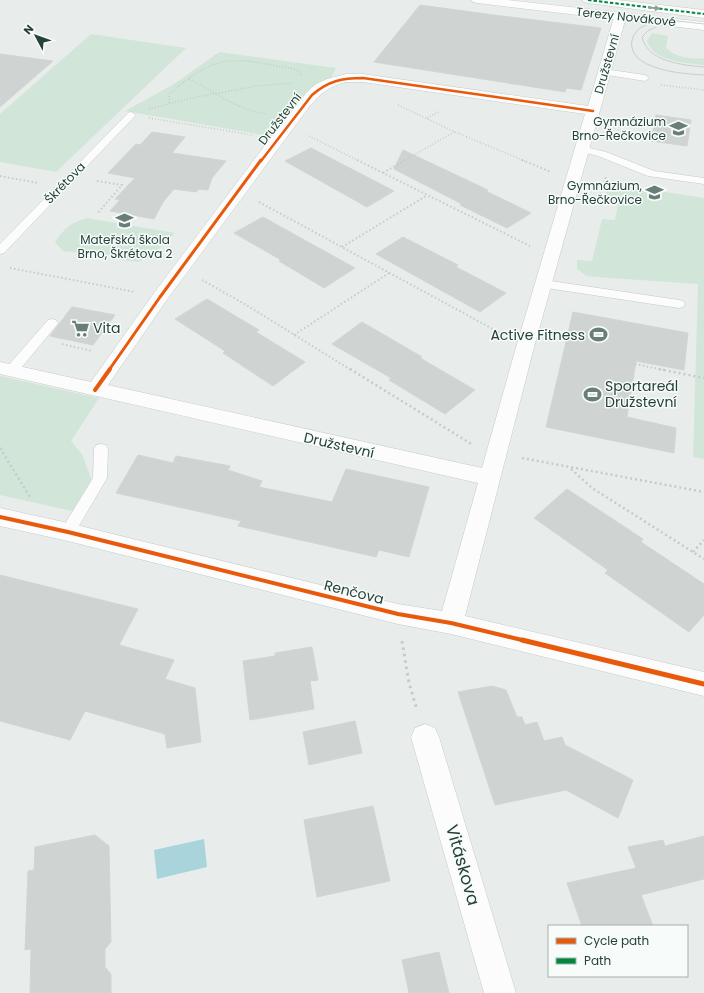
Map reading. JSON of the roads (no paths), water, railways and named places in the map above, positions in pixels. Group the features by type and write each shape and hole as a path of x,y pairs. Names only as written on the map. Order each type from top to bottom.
{"street":[{"name":"Terezy Novákové","path":"477,0 704,26"},
{"name":"Terezy Novákové","path":"588,0 704,14"},
{"name":"Družstevní","path":"451,623 524,351 620,17"},
{"name":"Družstevní","path":"95,390 277,139 288,127 314,91 322,85 341,78 363,78 593,111"},
{"name":"Družstevní","path":"5,370 490,478"},
{"name":"Renčova","path":"0,517 59,530 398,614 451,623 704,684"},
{"name":"Vitáskova","path":"425,737 500,993"}],"lane":[{"path":"604,72 645,78"},
{"name":"Škrétova","path":"0,251 131,115"},
{"path":"582,149 602,154 652,174 704,182"},
{"path":"544,284 679,304"},
{"path":"5,370 52,323"},
{"path":"59,530 100,478 101,449"}],"water":[{"path":"204,839 207,867 157,879 154,850"}],"tram line":[{"path":"704,24 676,21 656,22 641,28 634,34 632,40 633,50 638,58 647,64 671,71 704,75"},
{"path":"656,27 649,30 642,37 645,45 651,52 667,61 704,67"}],"place":[{"name":"Gymnázium Brno-Řečkovice","path":"679,129"},
{"name":"Gymnázium, Brno-Řečkovice","path":"655,193"},
{"name":"Mateřská škola Brno, Škrétova 2","path":"125,221"},
{"name":"Vita","path":"80,328"},
{"name":"Active Fitness","path":"598,335"},
{"name":"Sportareál Družstevní","path":"592,394"}]}
